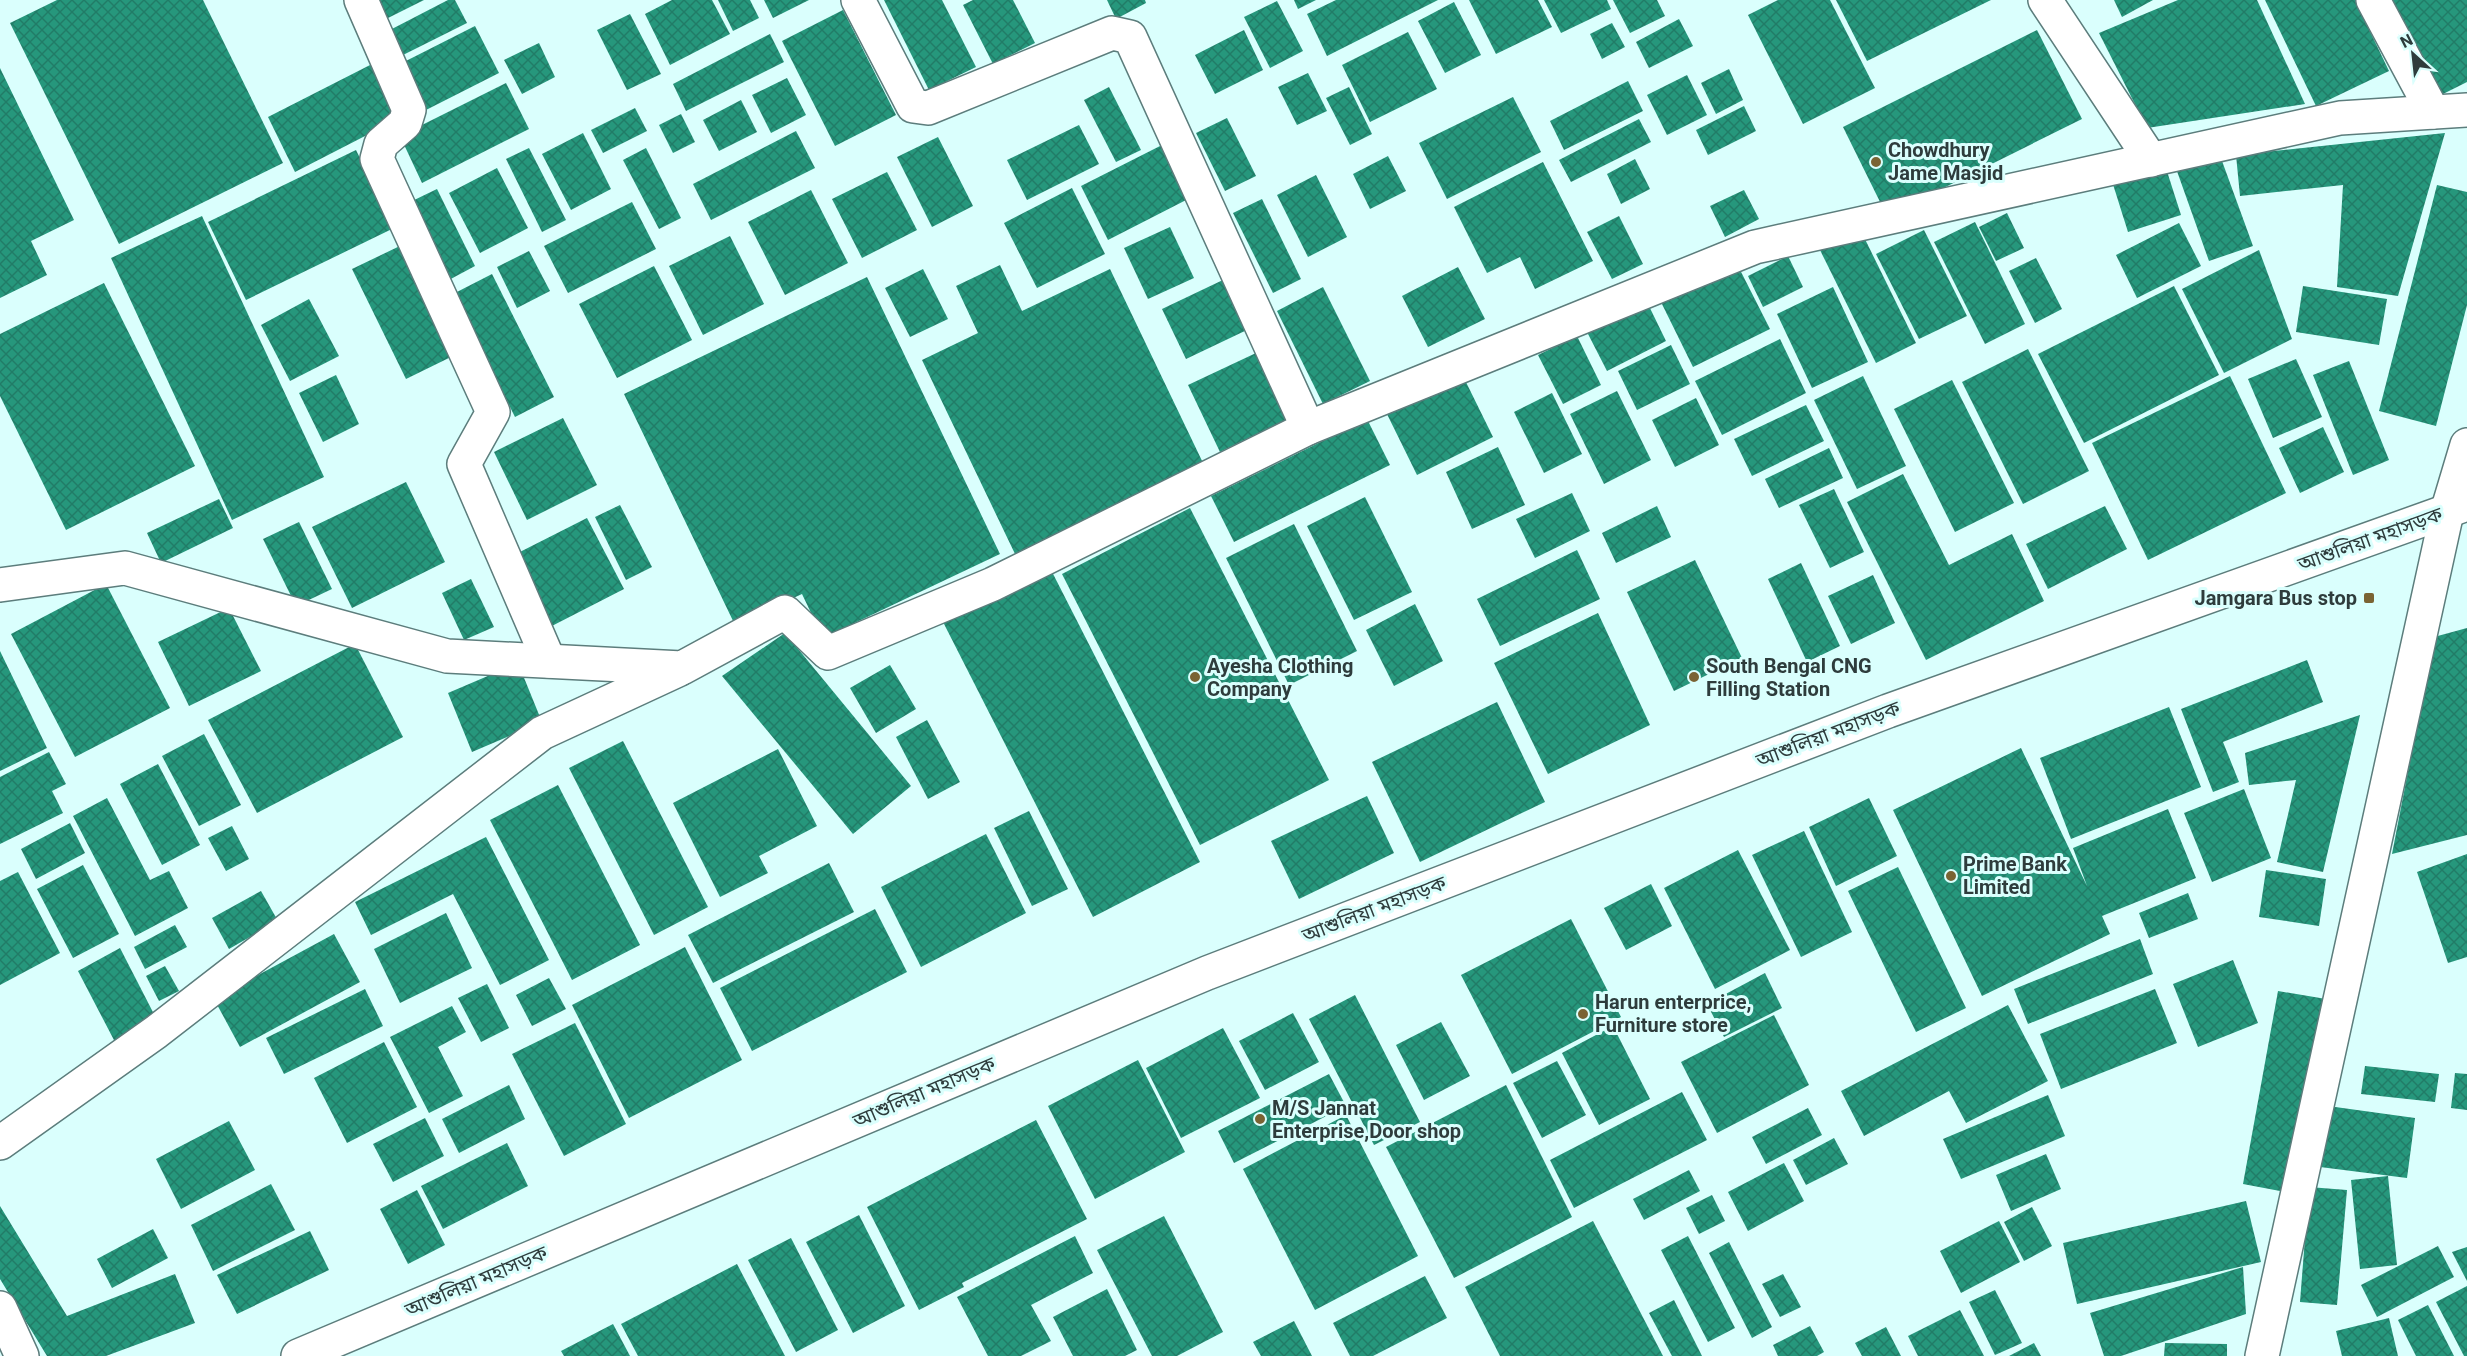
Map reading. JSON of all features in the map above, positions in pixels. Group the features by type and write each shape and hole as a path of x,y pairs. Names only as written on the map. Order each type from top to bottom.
{"main road":[{"path":"361,0 409,110 405,123 381,144 377,159 493,412 464,464 549,661"},
{"path":"858,0 913,106 928,108 1112,33 1130,37 1308,428"},
{"path":"2045,0 2151,160"},
{"path":"2373,0 2433,112"},
{"path":"0,1143 156,1032 542,733 682,668 785,612 828,653 993,584 1308,428 1755,247 2340,118 2467,110"},
{"path":"2262,1356 2457,508 2467,445"},
{"name":"আশুলিয়া মহাসড়ক","path":"298,1356 1207,973 1888,711 2457,508"},
{"path":"0,585 125,568 447,656 682,668"},
{"path":"0,1308 22,1356"}],"building":[{"path":"57,0 203,0 283,163 119,244 10,23"},
{"path":"367,0 424,0 378,23"},
{"path":"448,0 455,0 467,23 401,56 388,31"},
{"path":"672,0 712,0 730,34 670,65 645,14"},
{"path":"718,0 750,0 759,18 733,31"},
{"path":"764,0 809,0 773,18"},
{"path":"884,0 942,0 976,67 929,90"},
{"path":"973,0 1013,0 1035,43 993,64 963,5"},
{"path":"1107,0 1145,0 1146,3 1116,19"},
{"path":"1294,0 1316,0 1298,9"},
{"path":"1336,0 1438,0 1327,56 1307,14"},
{"path":"1469,0 1538,0 1552,27 1496,54"},
{"path":"1544,0 1607,0 1611,9 1561,33"},
{"path":"1613,0 1657,0 1665,16 1630,33"},
{"path":"1778,0 1830,0 1875,88 1803,124 1748,15"},
{"path":"1836,0 1991,0 1867,61"},
{"path":"2114,0 2153,0 2122,17"},
{"path":"2178,0 2257,0 2305,104 2147,128 2099,33"},
{"path":"2265,0 2355,0 2389,71 2316,106"},
{"path":"2387,0 2467,0 2467,82 2437,97"},
{"path":"1277,1 1303,51 1270,68 1244,17"},
{"path":"1454,2 1481,55 1445,73 1418,21"},
{"path":"843,10 896,115 835,146 782,41"},
{"path":"630,14 661,74 627,90 597,30"},
{"path":"1679,19 1693,46 1649,68 1636,42"},
{"path":"1612,23 1625,47 1602,59 1590,34"},
{"path":"475,26 499,73 424,111 400,64"},
{"path":"1244,30 1263,70 1215,94 1195,55"},
{"path":"2037,30 2082,119 1887,216 1843,127"},
{"path":"1408,32 1437,89 1370,122 1342,65"},
{"path":"770,34 784,62 686,111 673,84"},
{"path":"539,43 555,77 522,94 504,60"},
{"path":"374,63 402,117 295,172 268,117"},
{"path":"0,68 74,220 31,241 47,275 0,298"},
{"path":"1729,69 1743,100 1716,114 1701,83"},
{"path":"1308,73 1327,111 1297,125 1278,87"},
{"path":"1687,75 1707,115 1667,135 1647,95"},
{"path":"787,78 806,115 771,133 752,95"},
{"path":"1628,81 1643,111 1564,150 1550,121"},
{"path":"506,83 529,129 422,183 400,136"},
{"path":"1109,87 1141,150 1116,162 1084,100"},
{"path":"1349,87 1372,134 1350,145 1326,98"},
{"path":"1513,97 1541,152 1447,199 1419,143"},
{"path":"741,100 757,132 719,151 703,120"},
{"path":"1744,106 1756,131 1708,155 1696,130"},
{"path":"635,108 647,131 603,153 591,130"},
{"path":"681,114 695,142 673,153 659,125"},
{"path":"1227,118 1256,176 1225,191 1196,133"},
{"path":"1639,119 1651,142 1571,182 1559,160"},
{"path":"1079,125 1099,164 1027,200 1007,160"},
{"path":"796,131 815,168 711,220 693,184"},
{"path":"583,133 611,189 571,210 542,154"},
{"path":"2445,133 2398,296 2337,287 2343,185 2240,196 2236,155"},
{"path":"938,137 973,206 932,227 897,157"},
{"path":"1164,144 1190,198 1108,240 1081,186"},
{"path":"529,148 566,220 542,232 506,159"},
{"path":"646,148 681,218 659,229 623,160"},
{"path":"356,150 394,228 246,300 208,222"},
{"path":"2218,150 2253,246 2209,261 2173,160"},
{"path":"1388,156 1406,191 1370,209 1353,174"},
{"path":"1635,159 1650,189 1621,204 1607,174"},
{"path":"1543,162 1593,261 1535,289 1520,257 1487,273 1454,207"},
{"path":"2164,162 2181,215 2128,232 2111,178"},
{"path":"497,168 528,228 480,253 449,193"},
{"path":"887,172 917,230 862,258 832,199"},
{"path":"1316,175 1347,237 1308,257 1277,195"},
{"path":"2437,185 2467,192 2467,305 2436,426 2379,411"},
{"path":"1072,188 1105,254 1037,288 1004,223"},
{"path":"437,189 475,266 447,281 408,203"},
{"path":"811,190 848,263 785,295 748,222"},
{"path":"1744,190 1759,219 1725,237 1710,206"},
{"path":"1262,199 1301,279 1273,293 1233,213"},
{"path":"632,202 656,249 568,293 544,246"},
{"path":"2007,213 2024,248 1996,261 1979,227"},
{"path":"202,216 324,477 232,520 111,258"},
{"path":"1619,216 1643,264 1612,279 1587,232"},
{"path":"1975,222 2025,324 1985,344 1934,242"},
{"path":"2179,223 2201,266 2137,298 2116,255"},
{"path":"1170,227 1194,278 1148,299 1124,248"},
{"path":"1860,229 1916,343 1876,363 1819,248"},
{"path":"1924,230 1967,316 1919,339 1876,254"},
{"path":"730,236 764,304 703,335 669,266"},
{"path":"404,244 457,354 406,379 352,269"},
{"path":"2259,250 2292,339 2224,373 2182,289"},
{"path":"529,251 550,291 517,308 497,267"},
{"path":"1788,256 1803,287 1763,307 1748,276"},
{"path":"2036,258 2062,309 2035,323 2009,271"},
{"path":"1736,262 1770,329 1693,367 1660,300"},
{"path":"1000,265 1022,311 1110,269 1204,465 1016,556 922,360 978,333 956,286"},
{"path":"654,266 692,340 617,378 579,304"},
{"path":"1458,267 1485,319 1428,347 1402,296"},
{"path":"923,269 948,319 910,337 885,288"},
{"path":"492,274 554,397 515,417 453,294"},
{"path":"867,277 1000,554 823,638 802,594 735,625 624,394"},
{"path":"1225,279 1249,329 1186,359 1162,309"},
{"path":"104,283 195,466 66,530 0,396 0,334"},
{"path":"2174,286 2219,375 2084,443 2038,354"},
{"path":"2303,286 2387,299 2379,345 2296,332"},
{"path":"1323,287 1370,381 1323,404 1277,311"},
{"path":"1833,287 1868,362 1812,388 1777,314"},
{"path":"309,299 339,356 290,381 261,325"},
{"path":"1647,302 1666,341 1607,371 1587,332"},
{"path":"1577,336 1601,385 1563,404 1538,355"},
{"path":"1780,339 1806,393 1722,435 1695,381"},
{"path":"1671,345 1690,384 1637,410 1618,371"},
{"path":"2028,349 2089,471 2023,504 1962,382"},
{"path":"1256,353 1288,419 1220,452 1188,385"},
{"path":"2296,359 2322,417 2273,438 2248,379"},
{"path":"2349,361 2389,460 2353,475 2313,375"},
{"path":"1461,372 1493,437 1417,475 1385,410"},
{"path":"336,375 359,424 323,442 299,393"},
{"path":"1863,376 1906,466 1857,489 1814,400"},
{"path":"2230,376 2286,493 2148,560 2092,443"},
{"path":"1952,380 2014,503 1955,532 1894,409"},
{"path":"1617,391 1651,460 1604,484 1570,414"},
{"path":"1552,393 1582,454 1544,473 1514,412"},
{"path":"1696,398 1719,445 1675,467 1652,420"},
{"path":"1806,405 1824,441 1752,476 1734,439"},
{"path":"563,418 597,485 527,520 494,452"},
{"path":"1367,419 1390,465 1234,542 1211,496"},
{"path":"2323,427 2344,472 2300,493 2279,448"},
{"path":"1498,447 1525,505 1472,529 1446,472"},
{"path":"1829,448 1843,478 1779,508 1765,479"},
{"path":"1903,474 1949,565 2012,534 2044,601 1926,660 1847,502"},
{"path":"406,482 445,562 352,608 312,527"},
{"path":"1834,489 1864,552 1830,568 1799,505"},
{"path":"1572,493 1590,531 1535,558 1516,519"},
{"path":"1365,497 1412,592 1354,620 1307,526"},
{"path":"219,499 233,528 161,563 147,533"},
{"path":"620,505 652,567 626,580 595,517"},
{"path":"1657,506 1671,537 1616,563 1602,533"},
{"path":"2105,506 2127,549 2048,589 2026,544"},
{"name":"Ayesha Clothing Company","path":"1190,508 1329,780 1200,845 1062,574"},
{"path":"587,518 624,589 546,629 510,557"},
{"path":"299,522 332,589 296,606 263,539"},
{"path":"1294,524 1357,651 1289,685 1226,558"},
{"path":"1577,550 1600,599 1500,646 1477,599"},
{"path":"1695,560 1742,658 1674,691 1627,592"},
{"path":"1801,563 1840,646 1807,662 1768,579"},
{"path":"1049,566 1200,862 1093,917 942,620"},
{"path":"1873,575 1895,623 1851,644 1828,596"},
{"path":"471,579 494,627 464,640 442,593"},
{"path":"106,584 170,708 75,757 11,634"},
{"path":"1415,604 1443,661 1394,686 1366,630"},
{"path":"229,608 261,671 189,706 158,642"},
{"path":"1598,613 1650,725 1548,774 1494,663"},
{"path":"2467,628 2467,835 2392,854 2434,637"},
{"path":"785,633 911,786 853,834 722,676"},
{"path":"355,644 403,737 257,813 208,720"},
{"path":"0,651 47,748 0,771"},
{"path":"2307,660 2323,702 2223,742 2239,782 2213,792 2181,709"},
{"path":"518,663 542,722 472,752 448,693"},
{"path":"890,665 916,709 876,733 850,688"},
{"path":"1497,702 1545,802 1420,862 1372,762"},
{"path":"2169,707 2201,787 2071,839 2040,758"},
{"path":"2360,715 2323,872 2277,862 2296,780 2249,785 2245,753"},
{"path":"927,720 960,782 928,799 896,737"},
{"path":"204,734 241,805 199,826 162,756"},
{"path":"623,741 708,907 654,935 569,768"},
{"path":"2021,748 2087,886 2073,848 2168,809 2196,878 2102,916 2110,934 1982,996 1893,810"},
{"path":"778,749 817,826 759,856 768,873 720,897 673,803"},
{"path":"49,752 66,784 52,791 63,813 0,844 0,777"},
{"path":"158,764 200,845 162,865 120,784"},
{"path":"558,785 640,945 572,980 490,820"},
{"path":"2244,789 2271,858 2212,882 2184,813"},
{"path":"1367,796 1394,853 1299,899 1271,841"},
{"path":"107,798 150,880 169,871 188,908 135,936 73,816"},
{"path":"1869,798 1897,856 1836,886 1809,827"},
{"path":"1029,811 1068,889 1032,906 994,828"},
{"path":"70,823 85,853 36,879 21,849"},
{"path":"232,826 249,859 226,871 208,838"},
{"path":"1804,831 1852,932 1801,957 1752,855"},
{"path":"986,834 1026,913 921,967 881,887"},
{"path":"486,837 549,960 500,985 453,894 371,935 355,902"},
{"path":"1738,850 1790,950 1715,989 1664,888"},
{"path":"2467,854 2467,957 2448,963 2417,872"},
{"path":"829,863 854,912 713,983 688,935"},
{"path":"83,865 119,934 73,958 37,889"},
{"path":"1898,867 1966,1008 1916,1032 1848,891"},
{"path":"2266,870 2326,879 2319,926 2259,917"},
{"path":"18,872 60,953 0,985 0,881"},
{"path":"1651,884 1672,926 1626,950 1604,908"},
{"path":"261,891 278,921 229,949 212,918"},
{"path":"2188,893 2198,919 2149,938 2139,913"},
{"path":"875,909 907,972 752,1051 720,988"},
{"path":"446,913 472,968 400,1003 374,949"},
{"path":"1571,919 1621,1017 1512,1074 1461,975"},
{"path":"175,925 187,947 145,969 134,947"},
{"path":"334,934 360,982 240,1047 214,999"},
{"path":"2140,939 2153,974 2028,1024 2014,989"},
{"path":"685,947 742,1060 629,1118 572,1005"},
{"path":"120,948 157,1020 115,1042 78,971"},
{"path":"2233,960 2258,1023 2198,1047 2173,984"},
{"path":"165,966 179,991 159,1001 146,976"},
{"path":"1765,973 1782,1008 1724,1037 1707,1004"},
{"path":"549,978 566,1009 532,1026 516,995"},
{"path":"487,984 509,1028 481,1042 458,998"},
{"path":"365,989 383,1026 284,1074 266,1038"},
{"path":"2155,989 2177,1043 2061,1089 2040,1034"},
{"path":"2278,991 2326,999 2291,1193 2243,1184"},
{"path":"1355,995 1420,1122 1374,1145 1309,1019"},
{"path":"2008,1005 2048,1081 1966,1123 1949,1091 1864,1136 1841,1091"},
{"path":"452,1006 466,1032 438,1047 463,1096 429,1113 390,1037"},
{"path":"1293,1013 1319,1062 1265,1090 1239,1041"},
{"path":"1774,1015 1809,1085 1717,1133 1681,1062"},
{"path":"1441,1022 1470,1076 1424,1100 1396,1045"},
{"path":"575,1023 626,1124 564,1156 512,1054"},
{"path":"1613,1026 1650,1099 1599,1125 1562,1053"},
{"path":"1223,1028 1260,1098 1181,1138 1146,1068"},
{"path":"384,1042 417,1107 347,1143 314,1078"},
{"path":"1138,1060 1185,1152 1095,1199 1048,1106"},
{"path":"1557,1061 1586,1115 1542,1138 1513,1083"},
{"path":"2365,1066 2439,1074 2435,1102 2361,1094"},
{"path":"2455,1073 2467,1074 2467,1110 2451,1108"},
{"path":"1329,1074 1346,1106 1234,1163 1218,1131"},
{"path":"509,1085 525,1119 459,1153 442,1119"},
{"path":"1506,1085 1572,1217 1454,1278 1386,1147"},
{"path":"1682,1092 1707,1140 1574,1208 1550,1160"},
{"path":"2048,1095 2065,1136 1961,1179 1943,1139"},
{"path":"2328,1106 2415,1118 2407,1178 2320,1167"},
{"path":"1808,1108 1822,1135 1766,1164 1752,1137"},
{"path":"1346,1115 1418,1256 1315,1310 1243,1169"},
{"path":"425,1118 444,1156 393,1182 373,1144"},
{"path":"1036,1120 1087,1219 962,1283 964,1287 919,1310 867,1207"},
{"path":"229,1121 255,1170 181,1209 156,1159"},
{"path":"1834,1138 1848,1164 1806,1185 1793,1160"},
{"path":"507,1143 528,1186 443,1229 421,1186"},
{"path":"2046,1154 2061,1189 2011,1211 1996,1175"},
{"path":"1784,1163 1804,1201 1748,1231 1728,1192"},
{"path":"1689,1170 1700,1191 1644,1220 1633,1199"},
{"path":"2388,1176 2397,1265 2360,1269 2351,1180"},
{"path":"271,1184 295,1230 213,1271 191,1225"},
{"path":"2309,1187 2347,1190 2337,1305 2300,1302"},
{"path":"417,1190 445,1245 408,1264 380,1209"},
{"path":"1712,1195 1725,1221 1699,1234 1686,1208"},
{"path":"2246,1201 2261,1262 2077,1304 2063,1243"},
{"path":"0,1206 67,1316 175,1274 195,1323 106,1356 47,1356 0,1279"},
{"path":"2032,1207 2052,1246 2024,1261 2004,1222"},
{"path":"859,1215 905,1306 853,1333 806,1242"},
{"path":"1164,1216 1223,1332 1177,1356 1152,1356 1097,1250"},
{"path":"1593,1221 1663,1356 1500,1356 1465,1287"},
{"path":"1999,1221 2020,1262 1961,1293 1940,1251"},
{"path":"153,1229 168,1258 112,1288 97,1259"},
{"path":"310,1231 329,1270 237,1314 217,1275"},
{"path":"1075,1236 1093,1273 1031,1305 1051,1341 1021,1356 988,1356 957,1297"},
{"path":"1688,1236 1735,1328 1708,1342 1661,1250"},
{"path":"791,1238 838,1330 796,1352 748,1260"},
{"path":"1729,1242 1772,1327 1752,1338 1709,1253"},
{"path":"2438,1246 2454,1277 2377,1317 2361,1285"},
{"path":"2467,1247 2467,1281 2452,1252"},
{"path":"737,1264 785,1356 638,1356 621,1324"},
{"path":"2243,1267 2246,1314 2121,1356 2104,1356 2090,1313"},
{"path":"1783,1274 1801,1307 1780,1317 1762,1284"},
{"path":"1425,1276 1447,1318 1373,1356 1350,1356 1333,1323"},
{"path":"2467,1286 2467,1356 2464,1356 2436,1302"},
{"path":"1107,1289 1137,1350 1125,1356 1073,1356 1053,1317"},
{"path":"1995,1290 2022,1343 1995,1355 1969,1302"},
{"path":"1674,1300 1702,1356 1672,1356 1649,1313"},
{"path":"2428,1305 2454,1356 2416,1356 2398,1320"},
{"path":"1960,1310 1984,1356 1918,1356 1908,1336"},
{"path":"2389,1318 2398,1356 2342,1356 2336,1331"},
{"path":"1294,1321 1312,1356 1261,1356 1253,1342"},
{"path":"613,1324 630,1356 564,1356 561,1351"},
{"path":"1810,1326 1824,1352 1817,1356 1778,1356 1773,1345"},
{"path":"1886,1327 1901,1356 1862,1356 1855,1343"},
{"path":"2034,1343 2041,1356 2009,1356"},
{"path":"2165,1343 2227,1344 2227,1356 2164,1356"}],"place":[{"name":"Chowdhury Jame Masjid","path":"1876,162"},
{"name":"Jamgara Bus stop","path":"2369,598"},
{"name":"Ayesha Clothing Company","path":"1195,677"},
{"name":"South Bengal CNG Filling Station","path":"1694,677"},
{"name":"Prime Bank Limited","path":"1951,876"},
{"name":"Harun enterprice, Furniture store","path":"1583,1014"},
{"name":"M/S Jannat Enterprise,Door shop","path":"1260,1119"}]}
